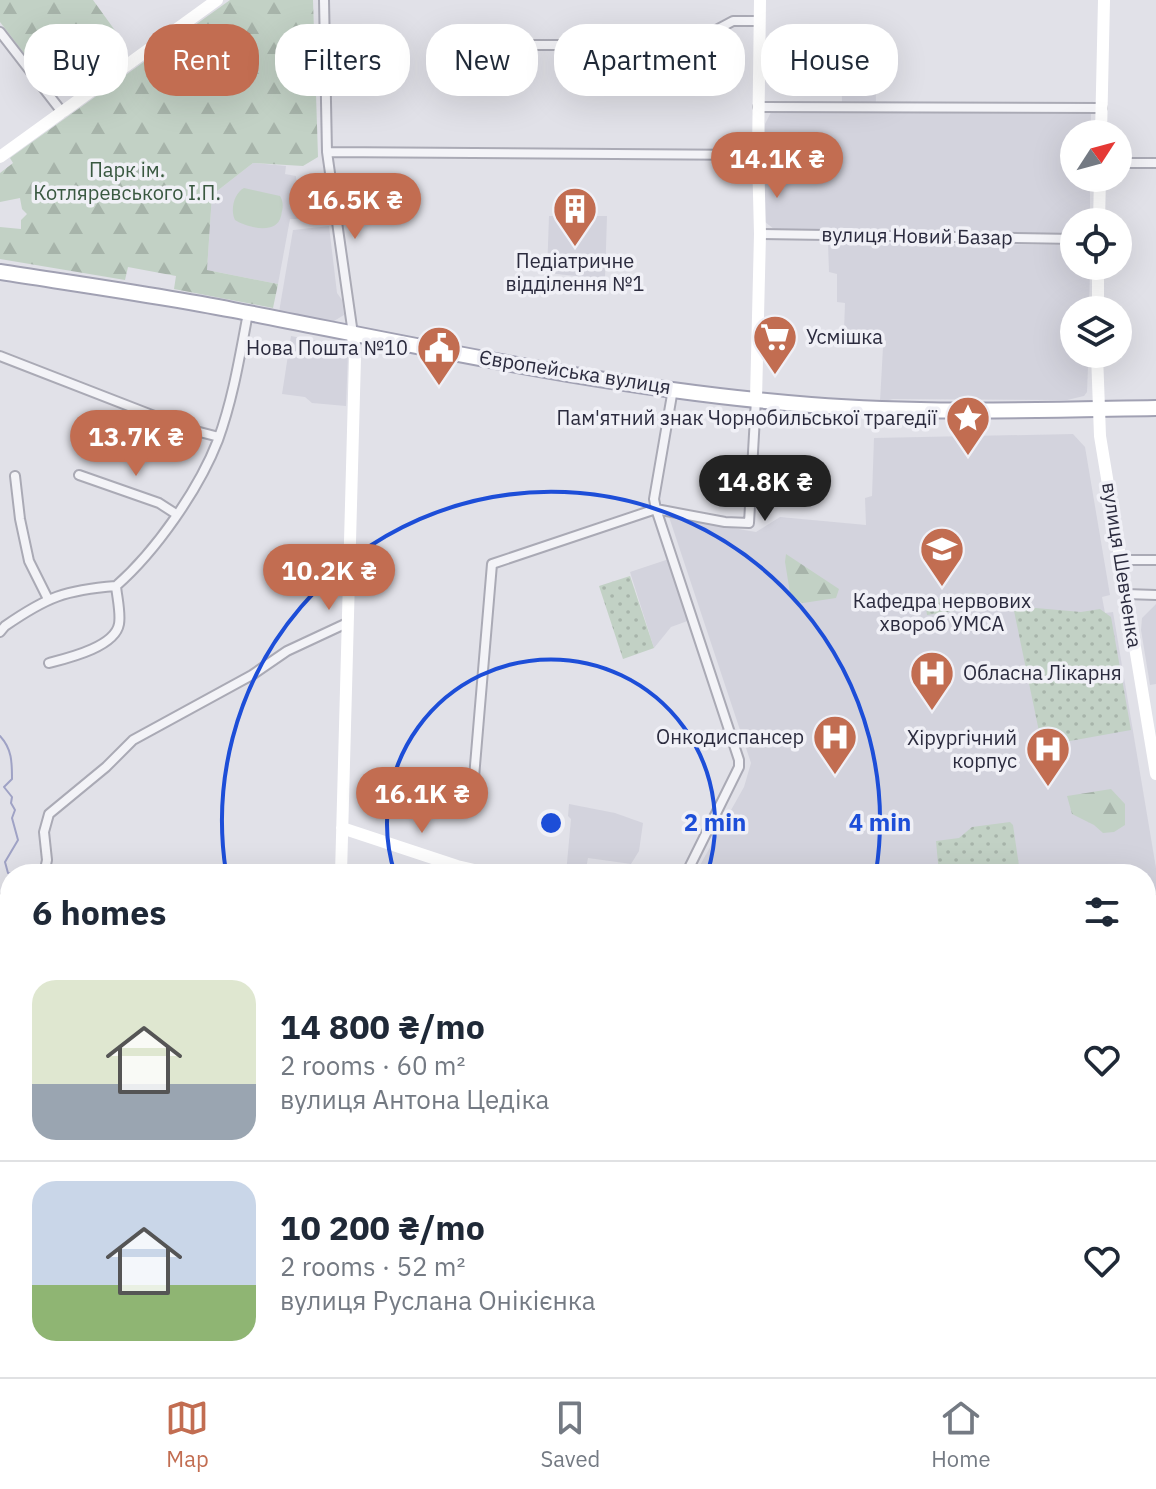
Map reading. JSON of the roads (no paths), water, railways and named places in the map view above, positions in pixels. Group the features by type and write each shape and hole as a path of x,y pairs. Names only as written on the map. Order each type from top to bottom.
{"main road":[{"name":"Європейська вулиця","path":"0,272 673,389 756,399 919,410 1156,408"}],"street":[{"path":"0,157 217,0"},
{"path":"324,0 327,152 355,357 341,864"},
{"path":"472,801 492,564 656,509 725,522 749,523 760,234 760,0"},
{"path":"1102,120 1104,0"},
{"path":"538,45 688,45 733,21 759,21"},
{"path":"0,32 62,112"},
{"path":"758,107 1102,108"},
{"path":"327,152 758,155"},
{"path":"1132,163 1156,163"},
{"name":"вулиця Новий Базар","path":"760,234 1060,239"},
{"path":"0,632 26,611 48,599 77,589 116,586 147,554 210,459 231,398 248,313"},
{"path":"0,356 188,429 219,437"},
{"name":"вулиця Шевченка","path":"1098,368 1100,436 1156,769"},
{"path":"673,389 654,499 739,760 739,767 691,864"},
{"path":"79,475 159,503 176,514"},
{"path":"15,476 29,561 48,599"},
{"path":"1121,560 1156,560"},
{"path":"49,663 87,652 114,635 119,624 116,586"},
{"path":"1126,594 1156,595"},
{"path":"46,864 44,832 49,814 106,767 133,740 252,675 287,651 347,623"},
{"path":"342,828 451,864"}],"waterway":[{"path":"0,736 11,761 12,779 4,787 12,797 15,810 12,818 18,840 6,864"}],"place":[{"name":"Педіатричне відділення №1","path":"575,248"},
{"name":"Усмішка","path":"775,376"},
{"name":"Нова Пошта №10","path":"439,387"},
{"name":"Пам'ятний знак Чорнобильської трагедії","path":"968,457"},
{"name":"Кафедра нервових хвороб УМСА","path":"942,588"},
{"name":"Обласна Лікарня","path":"932,712"},
{"name":"Онкодиспансер","path":"835,776"},
{"name":"Хірургічний корпус","path":"1048,788"}],"park label":[{"name":"Парк ім. Котляревського І.П.","path":"127,182"}]}
